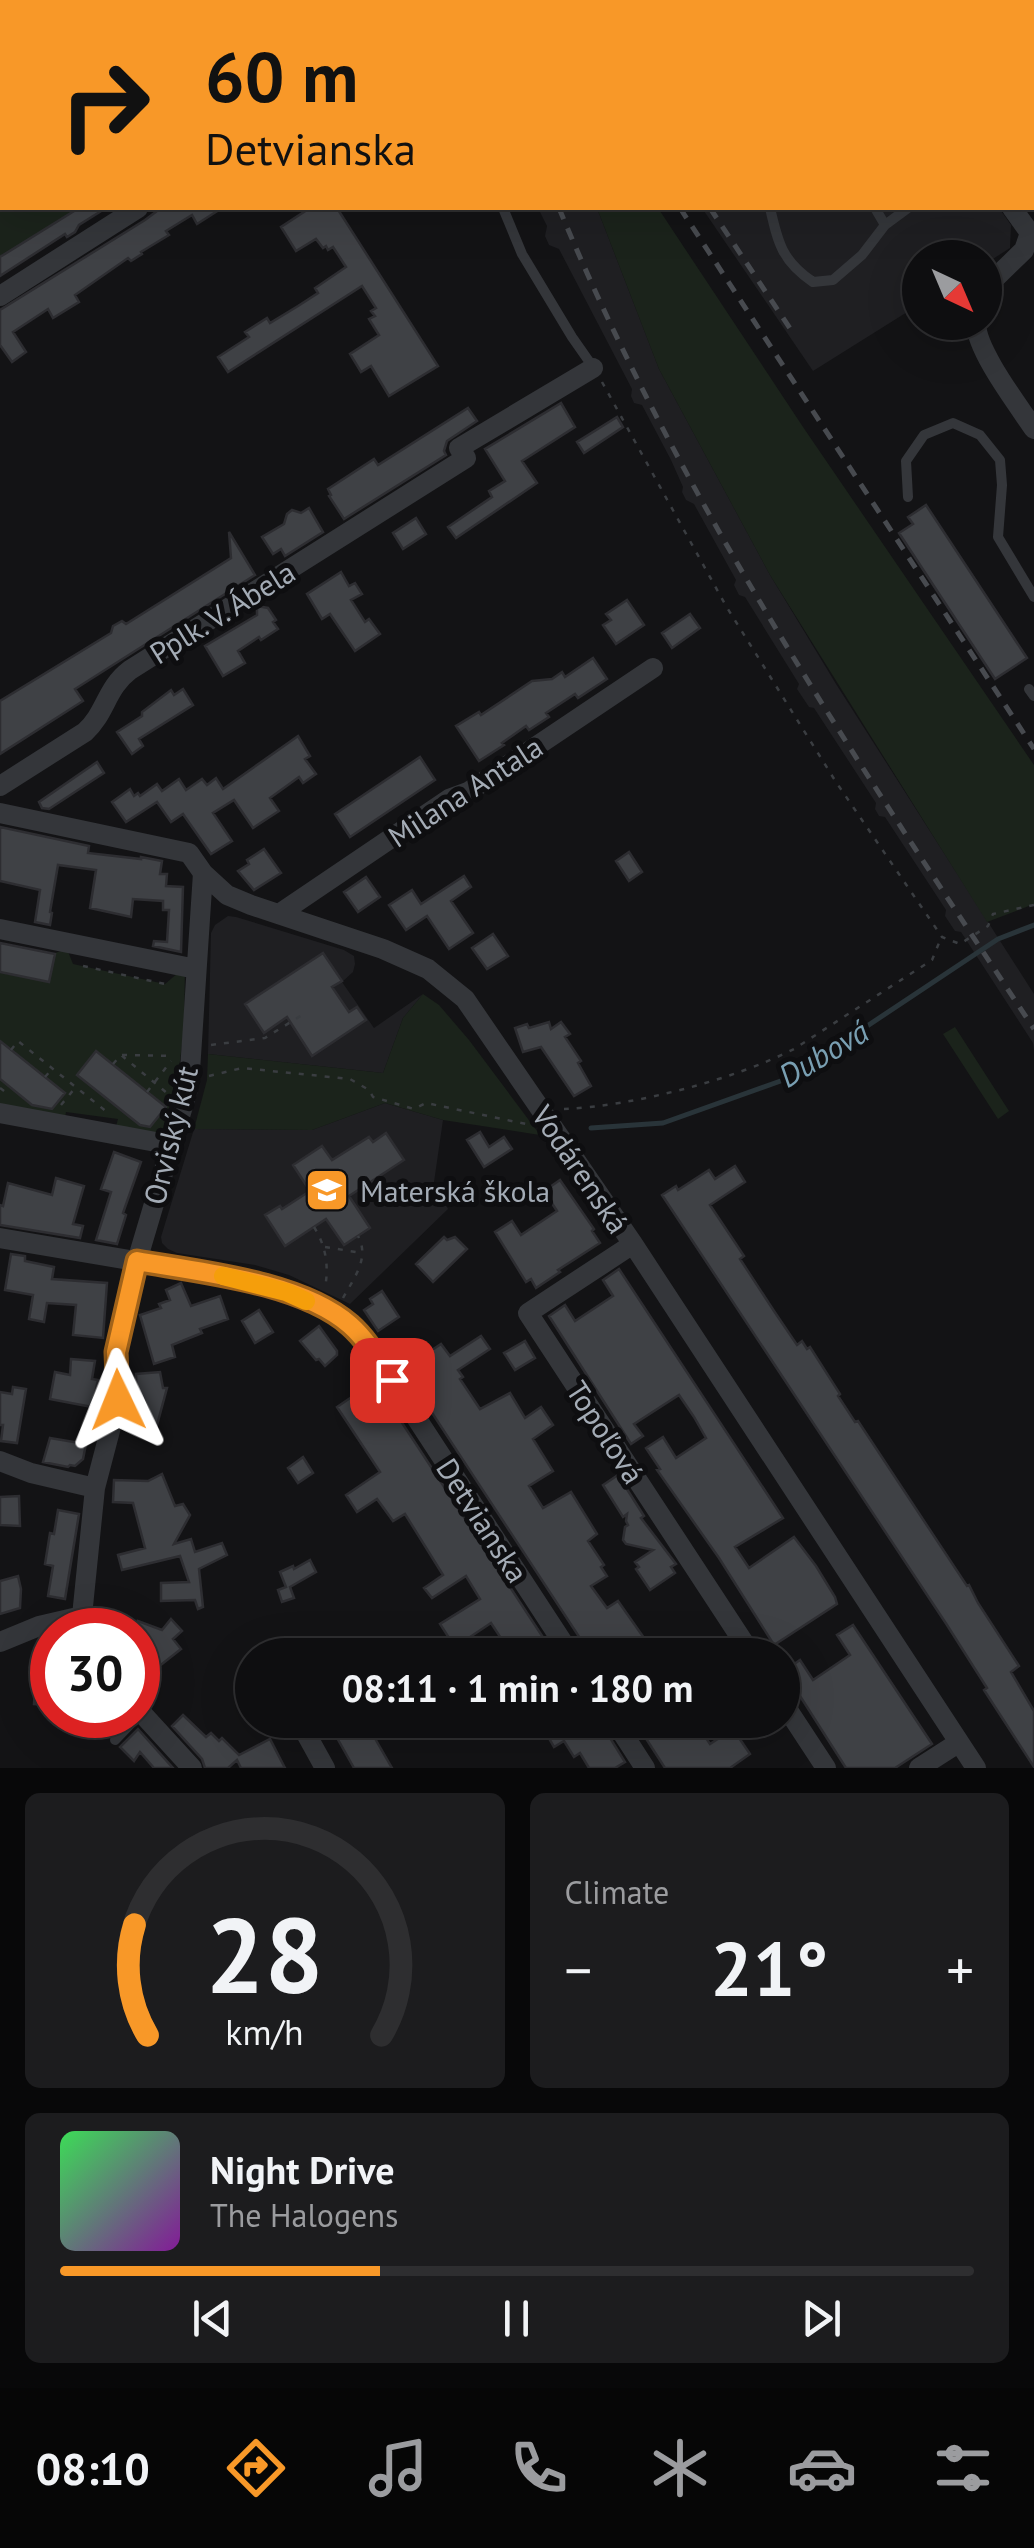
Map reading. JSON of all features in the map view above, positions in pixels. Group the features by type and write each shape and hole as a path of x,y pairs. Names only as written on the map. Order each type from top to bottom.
{"street":[{"path":"0,296 135,210"},
{"path":"1002,271 1024,250 1030,233 1013,210"},
{"path":"980,340 1034,429"},
{"name":"Pplk. V. Ábela","path":"0,786 84,732 95,722 109,691 130,670 466,458 459,448 594,368"},
{"name":"Milana Antala","path":"279,914 448,799 468,792 653,668"},
{"name":"Vodárenská","path":"0,813 189,854 227,895 383,949 428,969 465,998 633,1244 976,1768"},
{"name":"Orviský kút","path":"85,1608 95,1488 118,1400 116,1352 137,1261 189,1086 203,873"},
{"path":"0,929 196,969"},
{"path":"0,1113 172,1145"},
{"path":"0,1238 137,1261"},
{"name":"Topoľová","path":"633,1244 528,1313 741,1638"},
{"name":"Detvianska","path":"137,1261 236,1278 286,1292 336,1314 353,1327 372,1350 560,1638"},
{"path":"0,1461 31,1473 95,1488"},
{"path":"0,1642 30,1630"},
{"path":"800,1728 826,1768"},
{"path":"160,1734 192,1768"},
{"path":"308,1738 325,1768"},
{"path":"626,1738 645,1768"},
{"path":"919,1768 958,1742"}],"lane":[{"path":"504,210 522,254 594,368"},
{"path":"770,210 778,245 794,270 813,282 834,280 862,255 885,225 905,210"},
{"path":"875,210 885,225"},
{"path":"908,497 906,461 924,436 953,423 980,435 1000,460 998,538 1034,597"}],"path":[{"path":"594,368 726,606 836,782 942,936 960,944 988,926 993,914 1034,905"},
{"path":"556,1109 588,1108 660,1094 730,1076 776,1058 932,960 942,936"},
{"path":"205,1046 265,1038 302,1015"},
{"path":"12,1050 18,1041 112,1116"},
{"path":"120,1055 172,1097 174,1092"},
{"path":"112,1064 120,1055 181,1056"},
{"path":"147,1092 174,1056"},
{"path":"45,1077 52,1068"},
{"path":"202,1078 242,1068 350,1078 370,1090 373,1097 414,1109 426,1103 445,1105 533,1125"},
{"path":"60,1106 76,1087"},
{"path":"89,1097 95,1089"},
{"path":"314,1227 324,1247 324,1295"},
{"path":"339,1303 362,1263 364,1247 358,1236"},
{"path":"324,1247 363,1254"}],"shaded area":[{"path":"0,210 75,210 0,258"},
{"path":"539,210 598,210 659,369 770,575 1034,994 1034,1051 1033,1043 961,932 955,931 945,916 946,910 885,817 879,816 876,803 814,708 809,707 797,689 799,684 745,597 739,595 736,580 694,504 686,500 671,460 642,405 634,403 632,389 559,249 549,245 545,236 547,226"},
{"path":"598,210 659,210 1034,765 1034,904 987,922 770,575 659,369"},
{"path":"703,210 1000,210 1011,225 1010,248 1002,253 1002,240 902,240 902,315 813,371"},
{"path":"228,916 354,956 353,972 342,982 374,1028 423,994 403,1018 383,1073 208,1054 211,933"},
{"path":"67,949 73,964 165,984 185,967 180,1061 164,1129 149,1135 115,1130 118,1119 66,1112 64,1123 0,1110 0,973 49,982 55,953"},
{"path":"423,994 439,1005 469,1040 540,1135 443,1120 385,1103 312,1130 194,1129 207,1080 208,1054 383,1073 403,1018"},
{"path":"955,1027 1009,1111 998,1119 943,1034"},
{"path":"385,1103 443,1120 434,1182 448,1209 350,1304 289,1275 255,1265 177,1253 162,1243 194,1129 312,1130"}],"building":[{"path":"76,210 103,210 79,225 75,232 67,237 65,234 0,276 0,257"},
{"path":"158,210 219,210 197,224 192,215 166,231 169,235 142,254 131,261 128,258 75,295 79,302 53,318 48,309 13,332 26,352 12,362 0,345 0,310"},
{"path":"307,210 338,210 438,366 389,396 371,366 361,372 350,354 379,335 369,319 375,316 371,311 376,308 362,286 228,372 218,357 249,337 245,332 267,318 270,323 318,293 315,288 346,267 333,247 323,248 316,239 296,251 281,227"},
{"path":"561,403 575,427 522,461 537,483 456,538 448,527 492,497 489,491 505,481 485,449"},
{"path":"468,408 477,421 447,441 446,455 344,519 328,489 374,459 378,465"},
{"path":"617,417 623,427 584,453 577,442"},
{"path":"926,505 1027,658 995,679 899,533 913,524 908,517"},
{"path":"309,508 323,532 285,556 281,549 273,554 262,537 284,524 292,510 301,513"},
{"path":"416,518 426,534 403,549 393,533"},
{"path":"229,532 255,575 75,689 83,701 0,754 0,701 111,633 113,626 122,621 126,624 231,558"},
{"path":"341,572 349,586 355,583 362,594 351,600 365,622 369,619 380,634 355,651 330,614 322,619 307,594"},
{"path":"627,600 644,625 616,644 603,625 611,620 606,614"},
{"path":"257,606 268,608 278,629 238,651 245,663 223,676 205,646 257,615"},
{"path":"690,614 700,628 672,648 662,633"},
{"path":"593,658 607,679 578,698 575,694 546,713 549,717 529,730 526,726 479,761 456,726 479,712 481,715 532,681 552,679 562,672 565,677"},
{"path":"183,689 193,705 139,739 143,746 132,754 117,732 171,690 174,695"},
{"path":"298,736 310,756 305,759 316,774 303,783 299,777 270,798 279,811 253,828 234,800 213,813 232,841 211,854 183,814 171,822 157,802 126,822 112,802 130,789 134,796 140,796 157,784 162,791 179,779 186,790 202,779 207,785 216,778 223,789"},
{"path":"420,757 435,780 350,837 335,814"},
{"path":"97,762 104,773 49,809 42,808 39,802"},
{"path":"0,827 89,846 88,853 162,861 160,874 167,874 166,886 183,887 181,952 153,946 154,941 167,942 169,910 163,910 163,901 133,899 131,917 90,908 96,870 58,865 50,925 35,922 40,890 0,881"},
{"path":"264,849 281,873 254,890 238,871"},
{"path":"629,852 642,872 629,881 616,861"},
{"path":"464,876 471,887 451,901 473,933 449,949 427,916 406,930 389,905 412,890 421,904"},
{"path":"366,877 380,897 358,912 344,892"},
{"path":"493,934 508,956 487,969 472,948"},
{"path":"0,943 55,954 49,982 0,972"},
{"path":"323,953 342,981 332,987 349,1012 357,1007 366,1020 312,1056 287,1017 264,1033 245,1004"},
{"path":"549,1022 551,1029 561,1022 570,1034 565,1037 591,1086 574,1096 541,1047 523,1052 515,1028"},
{"path":"0,1041 65,1093 52,1109 32,1105 0,1079"},
{"path":"96,1051 166,1107 150,1127 140,1125 77,1075"},
{"path":"480,1132 489,1147 504,1137 512,1149 484,1167 467,1140"},
{"path":"386,1133 404,1160 349,1196 370,1228 344,1245 326,1219 285,1246 265,1215 310,1191 293,1165 322,1146 332,1160 369,1137 373,1142"},
{"path":"114,1152 141,1162 117,1244 96,1240 111,1192 101,1189"},
{"path":"735,1166 745,1182 710,1205 774,1311 797,1345 802,1341 807,1349 810,1347 855,1422 858,1421 969,1585 1019,1666 1011,1672 1034,1711 1034,1767 947,1625 662,1195 676,1186 678,1190 709,1170 715,1179"},
{"path":"56,1178 84,1186 73,1224 83,1226 80,1238 0,1225 0,1205 3,1206 8,1183 52,1195"},
{"path":"560,1180 600,1243 536,1288 531,1279 526,1282 495,1232 512,1221 521,1235 557,1211 544,1191"},
{"path":"444,1237 455,1237 467,1249 433,1282 416,1264"},
{"path":"11,1254 54,1267 52,1279 107,1283 103,1338 73,1335 76,1305 47,1303 44,1322 29,1319 33,1295 5,1290"},
{"path":"619,1269 783,1518 735,1547 749,1568 794,1537 835,1597 837,1604 785,1638 770,1638 646,1448 663,1437 676,1458 706,1438 679,1395 634,1424 643,1436 631,1444 549,1316 565,1305 575,1321 613,1296 603,1280"},
{"path":"181,1283 191,1306 220,1296 228,1319 172,1345 175,1357 154,1364 140,1315 161,1308 159,1304 170,1300 166,1290"},
{"path":"382,1291 399,1317 378,1331 364,1310 373,1304 370,1299"},
{"path":"259,1310 273,1332 255,1343 242,1321"},
{"path":"319,1326 337,1351 325,1366 300,1341"},
{"path":"481,1336 490,1349 458,1370 480,1409 510,1393 525,1418 541,1407 553,1425 533,1439 553,1471 529,1486 543,1508 571,1492 597,1534 588,1541 607,1576 591,1586 607,1608 618,1601 644,1638 580,1638 396,1358 405,1353 401,1348 413,1341 423,1356 441,1344 450,1356"},
{"path":"525,1341 535,1358 515,1370 504,1353"},
{"path":"71,1359 95,1361 92,1379 98,1380 92,1407 50,1399 55,1372 70,1375"},
{"path":"368,1371 543,1638 501,1638 491,1623 471,1638 449,1638 440,1624 480,1599 466,1576 432,1598 424,1588 443,1575 405,1514 393,1521 377,1499 357,1512 346,1495 380,1472 337,1407 359,1392 352,1381"},
{"path":"160,1372 163,1388 167,1388 157,1425 152,1423 150,1430 131,1425 137,1402 136,1374"},
{"path":"13,1387 26,1389 17,1443 1,1441 0,1392 12,1394"},
{"path":"50,1438 86,1444 83,1459 68,1467 43,1462"},
{"path":"303,1457 313,1473 298,1483 288,1468"},
{"path":"162,1474 175,1506 183,1504 190,1515 174,1544 191,1539 195,1552 222,1543 227,1555 199,1569 203,1607 198,1609 195,1600 161,1601 161,1583 189,1582 180,1556 122,1570 118,1555 145,1548 133,1503 113,1502 114,1480 148,1481"},
{"path":"618,1475 644,1516 641,1518 676,1564 671,1567 675,1573 650,1590 635,1562 653,1550 626,1544 623,1540 627,1514 623,1517 603,1485"},
{"path":"19,1496 20,1526 0,1525 0,1497"},
{"path":"58,1510 79,1514 65,1599 48,1596 53,1566 45,1564"},
{"path":"310,1560 316,1572 290,1587 294,1598 282,1602 278,1590 286,1587 280,1572"},
{"path":"18,1576 20,1608 0,1614 0,1581"},
{"path":"171,1619 182,1631 173,1639 181,1649 160,1666 160,1629"},
{"path":"853,1625 932,1744 895,1768 846,1768 800,1696 800,1660 813,1680 850,1655 837,1635"},
{"path":"183,1715 206,1737 211,1733 219,1741 222,1738 239,1755 270,1739 285,1768 241,1768 237,1760 228,1768 205,1768 202,1759 172,1726"},
{"path":"129,1738 146,1738 173,1768 154,1768 140,1752 134,1761 120,1747"},
{"path":"337,1738 375,1738 392,1768 354,1768"},
{"path":"549,1738 610,1738 625,1762 615,1768 589,1768 580,1753 574,1757 564,1741 554,1747"},
{"path":"646,1738 706,1738 710,1744 719,1738 739,1738 750,1754 730,1768 665,1768"}],"waterway":[{"name":"Dubová","path":"591,1128 663,1123 789,1078 998,939 1034,925"}],"railway":[{"path":"560,210 660,424 717,528 839,730 1034,1029"},
{"path":"681,210 1034,749"},
{"path":"711,210 795,336"}],"slow traffic":[{"path":"223,1276 306,1301"}],"place":[{"name":"Materská škola","path":"327,1190"}],"route":[{"path":"118,1400 116,1352 137,1261 236,1278 286,1292 336,1314 353,1327 392,1380"}]}
